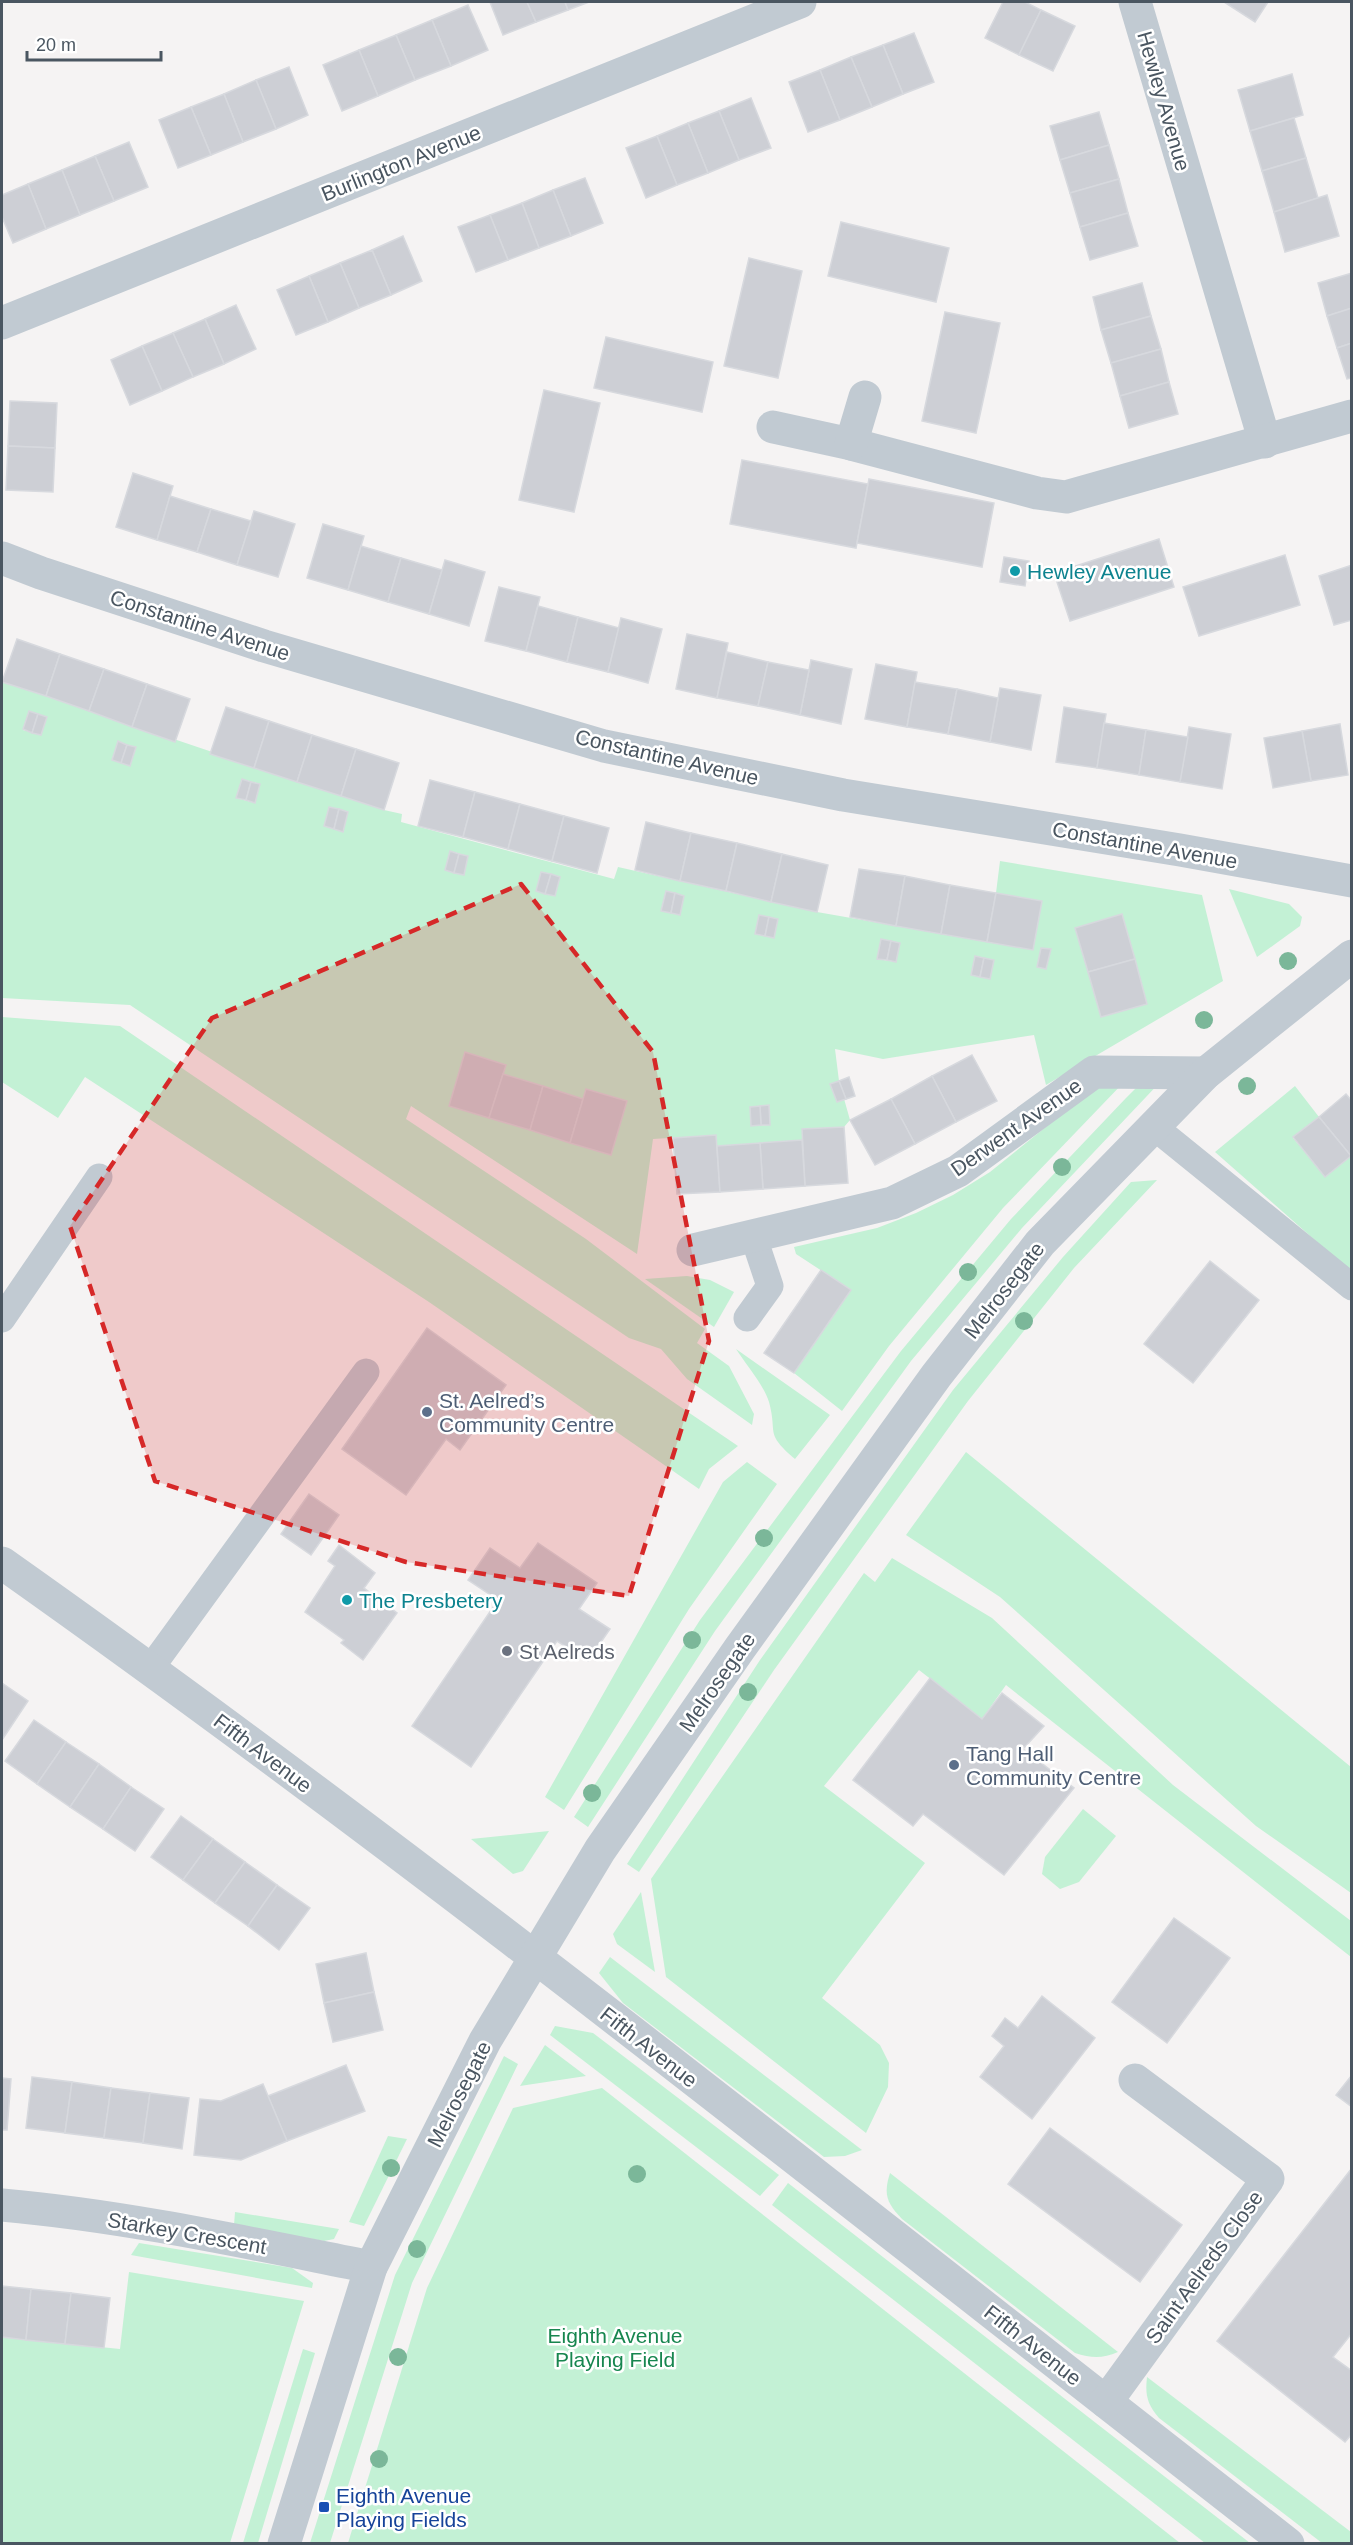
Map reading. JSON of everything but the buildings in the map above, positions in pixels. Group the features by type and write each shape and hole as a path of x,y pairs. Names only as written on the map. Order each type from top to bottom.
{"street":[{"name":"Burlington Avenue","path":"2,323 800,2"},
{"name":"Hewley Avenue","path":"1135,2 1265,442"},
{"path":"851,444 865,397"},
{"path":"773,427 851,444 1001,485 1066,497 1352,416"},
{"name":"Constantine Avenue","path":"2,558 41,573 264,646 604,746 843,795 1352,880"},
{"name":"Melrosegate","path":"284,2544 371,2267 485,2041 600,1850 740,1648 936,1376 1040,1243 1206,1073 1352,956"},
{"name":"Derwent Avenue","path":"693,1250 824,1220 901,1198 958,1171 1094,1072 1206,1073"},
{"name":"Fifth Avenue","path":"2,1563 150,1669 534,1958 1288,2544"},
{"name":"Saint Aelreds Close","path":"1106,2402 1268,2179 1135,2080"},
{"name":"Starkey Crescent","path":"2,2205 192,2232 371,2267"}],"lane":[{"path":"1153,1126 1352,1287"},
{"path":"2,1319 99,1178"},
{"path":"747,1318 770,1286 753,1235"},
{"path":"150,1669 366,1372"}],"highlighted area":[{"path":"521,884 653,1052 709,1341 629,1596 406,1562 155,1481 70,1226 212,1018"}],"green space":[{"path":"2,681 384,810 402,814 401,822 614,879 618,867 817,912 1033,950 1042,901 996,893 1000,861 1202,895 1223,981 1046,1085 1034,1035 883,1059 835,1049 839,1081 850,1120 844,1127 802,1129 802,1140 717,1146 716,1135 653,1139 637,1254 411,1106 406,1119 586,1239 705,1329 697,1343 729,1366 754,1414 752,1425 687,1379 661,1349 629,1338 130,1005 2,998","holes":["29,711 47,717 41,735 23,730","118,742 136,748 130,766 112,759","242,779 260,784 255,803 236,798","450,851 468,856 464,875 445,870","666,891 684,896 680,915 661,911","759,915 778,919 774,938 755,934","1122,915 1147,1004 1101,1017 1076,928","881,939 900,943 896,962 877,959","975,956 993,960 990,979 971,975","465,1053 505,1065 503,1074 583,1099 586,1089 627,1101 611,1154 449,1106","769,1105 770,1125 751,1126 750,1107"]},
{"path":"1229,889 1289,904 1302,917 1300,926 1257,957"},
{"path":"2,1017 120,1026 738,1446 709,1469 699,1489 429,1302 85,1077 58,1118 2,1082"},
{"path":"1164,1078 1022,1228 911,1361 715,1631 588,1827 574,1817 700,1620 901,1351 1011,1219 1126,1098 1144,1080"},
{"path":"1125,1081 1003,1208 889,1346 842,1411 794,1373 851,1290 796,1254 794,1247 877,1228 953,1195 990,1172 1093,1089"},
{"path":"1295,1086 1319,1117 1293,1138 1325,1176 1351,1156 1351,1272 1215,1152"},
{"path":"1157,1180 1074,1268 968,1401 774,1670 639,1872 627,1864 760,1660 953,1390 1063,1257 1131,1182"},
{"path":"687,1276 710,1280 734,1292 714,1327 645,1279"},
{"path":"736,1349 830,1415 795,1459 776,1438 767,1396"},
{"path":"966,1452 1351,1767 1351,1893 1256,1826 1000,1597 906,1535"},
{"path":"747,1462 777,1484 689,1609 564,1810 545,1797 723,1482"},
{"path":"892,1558 992,1618 1173,1785 1351,1921 1351,1957 1006,1685 982,1719 919,1670 824,1786 925,1863 822,1998 880,2045 889,2063 888,2087 866,2133 666,1977 651,1879 864,1573 875,1582"},
{"path":"1083,1809 1116,1836 1079,1882 1060,1889 1042,1874 1045,1857"},
{"path":"549,1831 523,1871 513,1874 471,1839"},
{"path":"641,1892 655,1972 617,1944 613,1934"},
{"path":"610,1957 862,2150 845,2156 824,2157 623,2003 599,1973"},
{"path":"555,2026 593,2033 779,2175 760,2196 550,2035"},
{"path":"545,2045 586,2076 520,2086"},
{"path":"504,2056 518,2064 412,2283 330,2543 310,2543 395,2275"},
{"name":"Eighth Avenue Playing Field","path":"602,2088 1180,2543 348,2543 427,2288 513,2108"},
{"path":"388,2136 407,2139 364,2226 349,2222"},
{"path":"890,2173 1118,2352 1097,2357 1075,2353 902,2219 888,2198 887,2187"},
{"path":"788,2183 1250,2543 1205,2543 772,2205"},
{"path":"235,2212 339,2229 334,2239 324,2241 234,2225"},
{"path":"139,2243 292,2268 313,2283 312,2288 131,2255"},
{"path":"129,2272 304,2301 230,2543 2,2544 2,2337 120,2349"},
{"path":"303,2349 315,2353 258,2543 243,2543"},
{"path":"1147,2377 1351,2532 1351,2543 1322,2543 1159,2418 1148,2399"}],"place":[{"name":"Hewley Avenue","path":"1015,571"},
{"name":"St. Aelred’s Community Centre","path":"427,1412"},
{"name":"The Presbetery","path":"347,1600"},
{"name":"St Aelreds","path":"507,1651"},
{"name":"Tang Hall Community Centre","path":"954,1765"},
{"name":"Eighth Avenue Playing Fields","path":"324,2507"}]}
